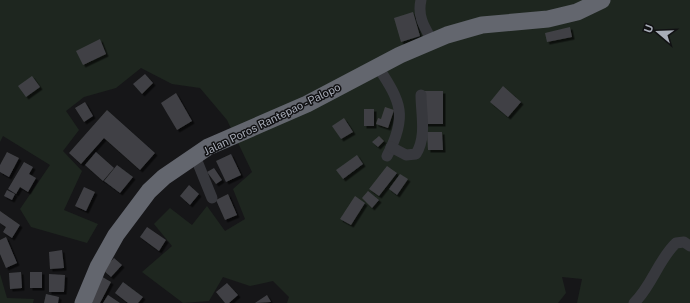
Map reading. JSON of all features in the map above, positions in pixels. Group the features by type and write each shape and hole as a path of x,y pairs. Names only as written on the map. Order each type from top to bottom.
{"highway":[{"name":"Jalan Poros Rantepao - Palopo","path":"83,303 98,267 116,235 149,191 164,177 208,147 307,104 400,55 447,35 482,25 548,19 577,12 602,0"}],"street":[{"path":"420,0 418,9 421,22 433,42"},
{"path":"378,67 398,100 400,110 398,128 389,151 406,156 416,154 419,149 423,135 421,95"},
{"path":"195,156 212,198"},
{"path":"634,303 641,296 667,251 676,243 684,242 690,246"}],"shaded area":[{"path":"0,0 690,0 690,303 577,303 582,279 562,277 566,293 558,303 287,303 289,297 273,281 250,286 223,277 209,301 183,303 142,272 172,246 154,224 170,208 192,225 207,206 225,231 245,219 233,189 252,172 227,120 200,88 172,84 141,68 116,88 84,97 66,111 79,130 63,151 82,171 64,210 98,224 87,243 31,227 20,209 50,165 3,136 0,142"},
{"path":"0,274 7,298 34,299 33,303 0,303"}],"building":[{"path":"413,12 420,36 401,42 394,18"},
{"path":"570,27 572,37 547,42 545,33"},
{"path":"100,39 106,54 83,65 76,51"},
{"path":"145,74 153,83 142,94 133,84"},
{"path":"32,76 40,87 26,97 18,86"},
{"path":"503,86 521,102 508,117 490,102"},
{"path":"423,91 443,91 443,124 422,124"},
{"path":"176,93 192,121 177,130 161,103"},
{"path":"85,102 93,116 84,122 75,108"},
{"path":"385,107 394,110 388,128 376,124 378,118 381,119"},
{"path":"364,109 374,109 374,126 364,126"},
{"path":"107,110 155,153 140,170 104,138 81,164 69,153"},
{"path":"344,118 353,132 341,139 332,126"},
{"path":"427,132 442,132 443,150 428,150"},
{"path":"379,136 384,141 378,147 372,142"},
{"path":"7,152 19,158 9,177 0,172 0,165"},
{"path":"96,152 114,168 103,181 85,165"},
{"path":"231,154 241,175 226,182 216,161"},
{"path":"357,155 363,164 343,179 336,170"},
{"path":"24,162 33,167 29,174 36,178 28,192 20,187 16,194 8,189"},
{"path":"117,165 133,177 120,193 104,181"},
{"path":"387,166 397,173 379,196 369,189"},
{"path":"214,168 222,180 216,184 207,172"},
{"path":"400,174 408,179 397,195 389,189"},
{"path":"189,185 199,194 190,205 180,196"},
{"path":"84,187 95,192 86,211 75,206"},
{"path":"7,190 15,194 12,200 4,196"},
{"path":"368,191 379,200 372,208 362,198"},
{"path":"228,194 237,215 225,220 216,200"},
{"path":"355,196 365,203 351,225 340,219"},
{"path":"0,211 20,225 12,238 3,232 6,227 0,223"},
{"path":"147,227 166,240 159,251 140,237"},
{"path":"6,237 17,263 6,268 0,254 0,240"},
{"path":"62,250 64,268 50,269 49,252"},
{"path":"114,258 122,265 111,277 103,270"},
{"path":"21,272 22,288 10,289 9,273"},
{"path":"30,272 42,272 42,288 30,288"},
{"path":"49,274 65,275 64,292 49,292"},
{"path":"99,275 111,282 100,303 93,303 86,300"},
{"path":"123,282 143,297 138,303 128,303 115,293"},
{"path":"227,283 238,295 229,303 225,303 216,292"},
{"path":"46,294 59,297 58,303 44,303"},
{"path":"108,295 120,303 103,303"},
{"path":"267,295 271,302 255,303"}]}
